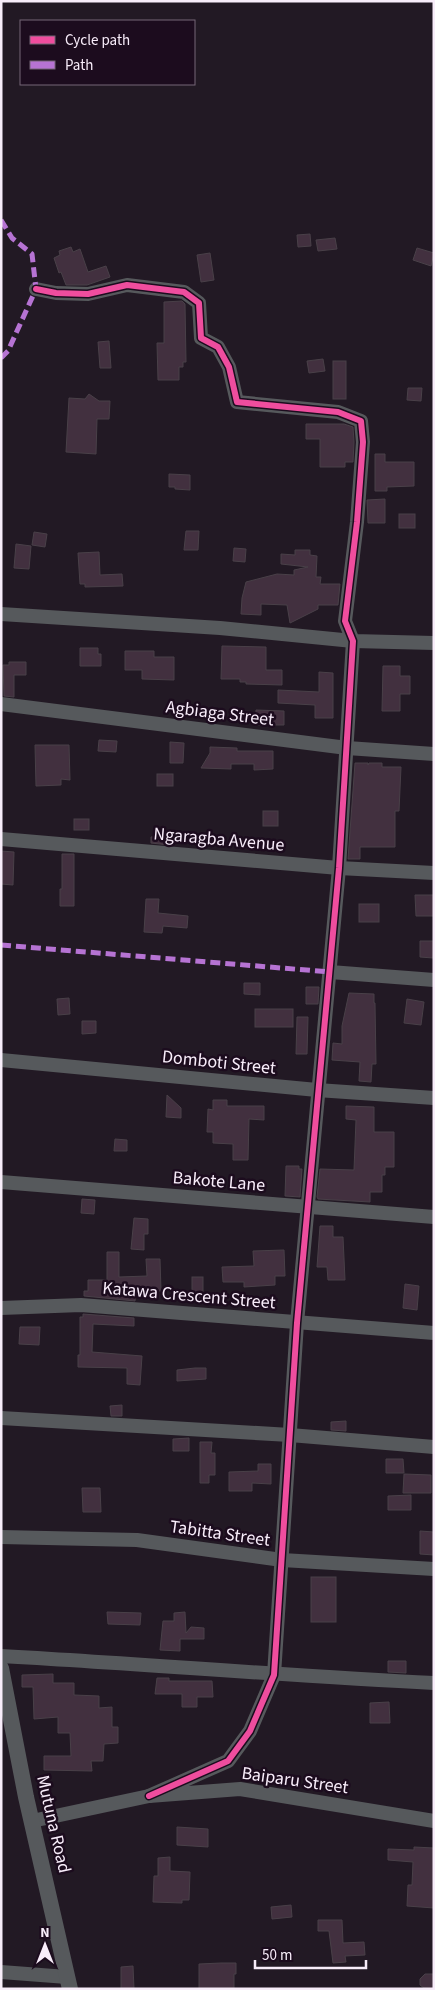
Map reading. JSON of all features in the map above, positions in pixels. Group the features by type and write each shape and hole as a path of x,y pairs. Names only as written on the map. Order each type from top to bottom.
{"street":[{"path":"36,289 56,293 88,294 127,285 184,292 199,303 201,338 218,347 229,367 237,402 338,412 361,420 363,442 357,522 344,621 353,641 339,868 306,1207 274,1675 250,1731 228,1761 149,1796"},
{"path":"1,614 220,628 353,641 434,643"},
{"name":"Agbiaga Street","path":"1,704 347,748 434,754"},
{"name":"Ngaragba Avenue","path":"1,839 339,868 434,873"},
{"path":"330,972 434,980"},
{"name":"Domboti Street","path":"1,1060 317,1090 434,1098"},
{"name":"Bakote Lane","path":"1,1182 434,1217"},
{"name":"Katawa Crescent Street","path":"1,1308 81,1305 434,1333"},
{"path":"1,1418 290,1435 434,1447"},
{"name":"Tabitta Street","path":"1,1538 137,1540 282,1560 434,1569"},
{"path":"1,1656 152,1664 274,1675 434,1683"},
{"name":"Mutuna Road","path":"1,1668 32,1821 69,1983"},
{"name":"Baiparu Street","path":"32,1821 149,1796 240,1789 434,1821"},
{"path":"1,1972 69,1983"}],"building":[{"path":"310,234 311,246 298,247 297,235"},
{"path":"335,238 337,249 318,251 316,240"},
{"path":"71,247 73,252 80,249 88,272 106,266 110,277 87,285 66,285 61,272 59,273 54,258 60,255 59,251"},
{"path":"417,248 434,253 431,266 413,260"},
{"path":"210,253 214,280 201,282 197,255"},
{"path":"182,301 185,304 186,362 183,362 183,367 179,367 179,380 158,380 157,343 164,343 164,302"},
{"path":"109,341 111,368 100,368 98,342"},
{"path":"323,359 325,371 309,373 307,361"},
{"path":"333,361 346,361 346,399 333,399"},
{"path":"408,388 422,388 421,401 407,400"},
{"path":"89,394 99,401 110,401 109,419 97,419 96,454 66,452 69,398 85,399"},
{"path":"306,424 344,424 353,427 353,462 345,462 345,467 320,467 320,439 306,439"},
{"path":"375,454 385,454 385,462 414,462 414,486 387,487 387,491 375,491"},
{"path":"169,474 190,475 190,490 169,487"},
{"path":"385,499 385,523 368,523 367,500"},
{"path":"399,514 415,514 415,528 399,528"},
{"path":"186,531 199,531 198,550 184,550"},
{"path":"34,532 47,534 45,547 32,545"},
{"path":"16,544 31,546 29,569 14,568"},
{"path":"234,548 246,549 245,562 233,561"},
{"path":"295,550 310,550 310,555 317,556 316,577 321,577 320,584 340,584 338,605 318,605 318,609 290,623 287,605 261,604 261,615 241,614 246,582 277,574 294,575 294,570 308,567 281,564 281,554 295,555"},
{"path":"99,552 100,575 122,574 123,586 85,587 85,584 80,584 78,553"},
{"path":"222,646 266,647 266,670 282,670 282,685 246,684 246,682 240,682 240,679 221,679"},
{"path":"80,648 98,648 98,654 101,654 101,666 80,666"},
{"path":"125,651 154,651 154,657 174,657 174,680 142,679 142,670 125,670"},
{"path":"9,662 26,662 26,675 14,675 14,697 4,696 3,665 9,665"},
{"path":"383,666 400,666 400,676 410,676 410,694 400,694 400,711 382,711"},
{"path":"319,672 333,673 333,718 315,718 315,705 278,703 278,690 319,692"},
{"path":"256,710 284,711 284,725 256,725"},
{"path":"99,740 117,741 116,752 98,751"},
{"path":"170,742 184,743 183,763 170,763"},
{"path":"35,745 69,745 70,780 61,779 61,785 36,786"},
{"path":"210,747 237,748 237,751 273,751 273,769 254,770 254,764 231,764 231,769 201,768 210,753"},
{"path":"355,763 368,763 368,765 369,763 382,763 382,767 401,767 399,811 395,811 395,847 360,847 360,859 348,859"},
{"path":"157,774 173,774 173,786 157,786"},
{"path":"263,811 278,811 278,826 263,826"},
{"path":"74,819 89,819 89,830 74,830"},
{"path":"169,836 169,845 151,843 151,837"},
{"path":"1,851 14,852 13,885 1,884"},
{"path":"62,854 74,854 74,906 60,906"},
{"path":"415,895 434,895 434,916 416,916"},
{"path":"146,899 159,899 158,913 188,916 187,928 163,926 162,933 144,932"},
{"path":"359,904 379,904 379,922 359,922"},
{"path":"420,941 434,941 433,958 420,957"},
{"path":"244,983 260,983 260,995 244,994"},
{"path":"306,987 319,987 318,1004 306,1004"},
{"path":"349,993 374,994 376,1064 372,1064 371,1082 359,1081 360,1062 332,1060 333,1043 342,1044 342,1026"},
{"path":"69,998 70,1014 58,1015 57,999"},
{"path":"407,999 424,1002 421,1025 404,1023"},
{"path":"255,1009 293,1009 293,1027 255,1027"},
{"path":"297,1017 308,1017 307,1054 296,1054"},
{"path":"82,1021 96,1021 96,1033 82,1034"},
{"path":"167,1095 181,1108 181,1118 166,1117"},
{"path":"213,1100 227,1100 227,1106 264,1106 264,1120 249,1119 248,1160 233,1160 233,1144 213,1143 213,1132 207,1132 208,1109 213,1110"},
{"path":"346,1106 374,1107 374,1132 394,1132 394,1167 385,1167 385,1175 382,1175 382,1192 370,1192 370,1202 318,1199 317,1197 320,1169 354,1170 356,1120 346,1119"},
{"path":"115,1139 127,1140 127,1151 114,1151"},
{"path":"286,1166 299,1166 299,1169 302,1169 300,1197 285,1196"},
{"path":"82,1199 95,1200 94,1214 81,1213"},
{"path":"134,1218 148,1219 148,1234 144,1234 144,1250 131,1249"},
{"path":"320,1226 333,1226 333,1237 343,1237 345,1280 328,1280 327,1267 317,1267"},
{"path":"284,1250 285,1276 275,1276 275,1285 244,1287 244,1282 223,1282 222,1267 254,1266 253,1251"},
{"path":"107,1252 119,1252 119,1277 147,1276 146,1259 160,1259 161,1291 136,1290 135,1301 84,1296 84,1291 88,1291 88,1280 107,1280"},
{"path":"192,1277 203,1277 203,1298 192,1298"},
{"path":"405,1284 419,1286 417,1310 403,1308"},
{"path":"83,1314 134,1318 134,1326 93,1324 92,1352 142,1356 140,1385 127,1384 127,1368 78,1367 78,1355 80,1355 80,1317 83,1317"},
{"path":"20,1327 40,1327 39,1345 19,1344"},
{"path":"206,1368 206,1379 177,1381 177,1370"},
{"path":"122,1405 122,1416 111,1416 110,1406"},
{"path":"346,1421 346,1431 331,1430 331,1422"},
{"path":"189,1438 189,1451 173,1451 173,1439"},
{"path":"200,1442 212,1442 211,1453 215,1453 215,1475 209,1475 209,1483 200,1483"},
{"path":"386,1459 403,1459 404,1473 386,1473"},
{"path":"258,1464 271,1464 271,1484 252,1483 252,1491 229,1491 229,1472 258,1471"},
{"path":"404,1474 431,1475 431,1493 403,1493"},
{"path":"82,1488 100,1488 101,1512 83,1512"},
{"path":"411,1495 411,1510 388,1510 388,1496"},
{"path":"420,1531 434,1532 434,1555 420,1554"},
{"path":"311,1577 336,1577 336,1622 311,1622"},
{"path":"107,1612 141,1613 140,1625 108,1624"},
{"path":"185,1612 186,1633 191,1627 204,1628 204,1639 180,1639 180,1651 160,1650 163,1621 174,1621 174,1613"},
{"path":"388,1661 406,1661 406,1673 388,1672"},
{"path":"53,1674 53,1683 74,1683 74,1695 99,1696 99,1708 112,1707 112,1727 118,1727 118,1743 104,1744 103,1761 91,1761 92,1771 44,1770 44,1756 71,1756 70,1733 58,1733 58,1717 34,1719 33,1687 22,1687 22,1675"},
{"path":"157,1678 169,1678 169,1681 212,1681 213,1697 197,1697 197,1707 182,1707 182,1694 155,1694"},
{"path":"389,1702 390,1723 370,1723 370,1703"},
{"path":"177,1827 208,1829 208,1847 177,1845"},
{"path":"414,1847 434,1848 434,1908 407,1906 408,1885 412,1885 413,1862 388,1860 388,1849 414,1850"},
{"path":"170,1857 170,1871 190,1872 189,1900 182,1900 182,1903 153,1902 154,1876 158,1876 158,1858"},
{"path":"291,1905 292,1917 272,1919 271,1907"},
{"path":"318,1920 342,1920 343,1943 364,1942 365,1955 345,1956 346,1962 333,1963 329,1931 318,1931"},
{"path":"236,1963 234,1989 199,1989 199,1964"},
{"path":"133,1966 134,1989 121,1989 121,1967"},
{"path":"425,1974 434,1974 434,1989 424,1988 420,1985 420,1979"}],"marked path":[{"path":"1,220 12,238 32,254 36,289 8,351 1,358"},
{"path":"1,945 330,972"}],"cycle path":[{"path":"36,289 56,293 88,294 127,285 184,292 199,303 201,338 218,347 229,367 237,402 338,412 361,421 363,442 357,522 345,621 353,641 339,868 297,1323 274,1675 250,1731 228,1761 149,1796"}]}
